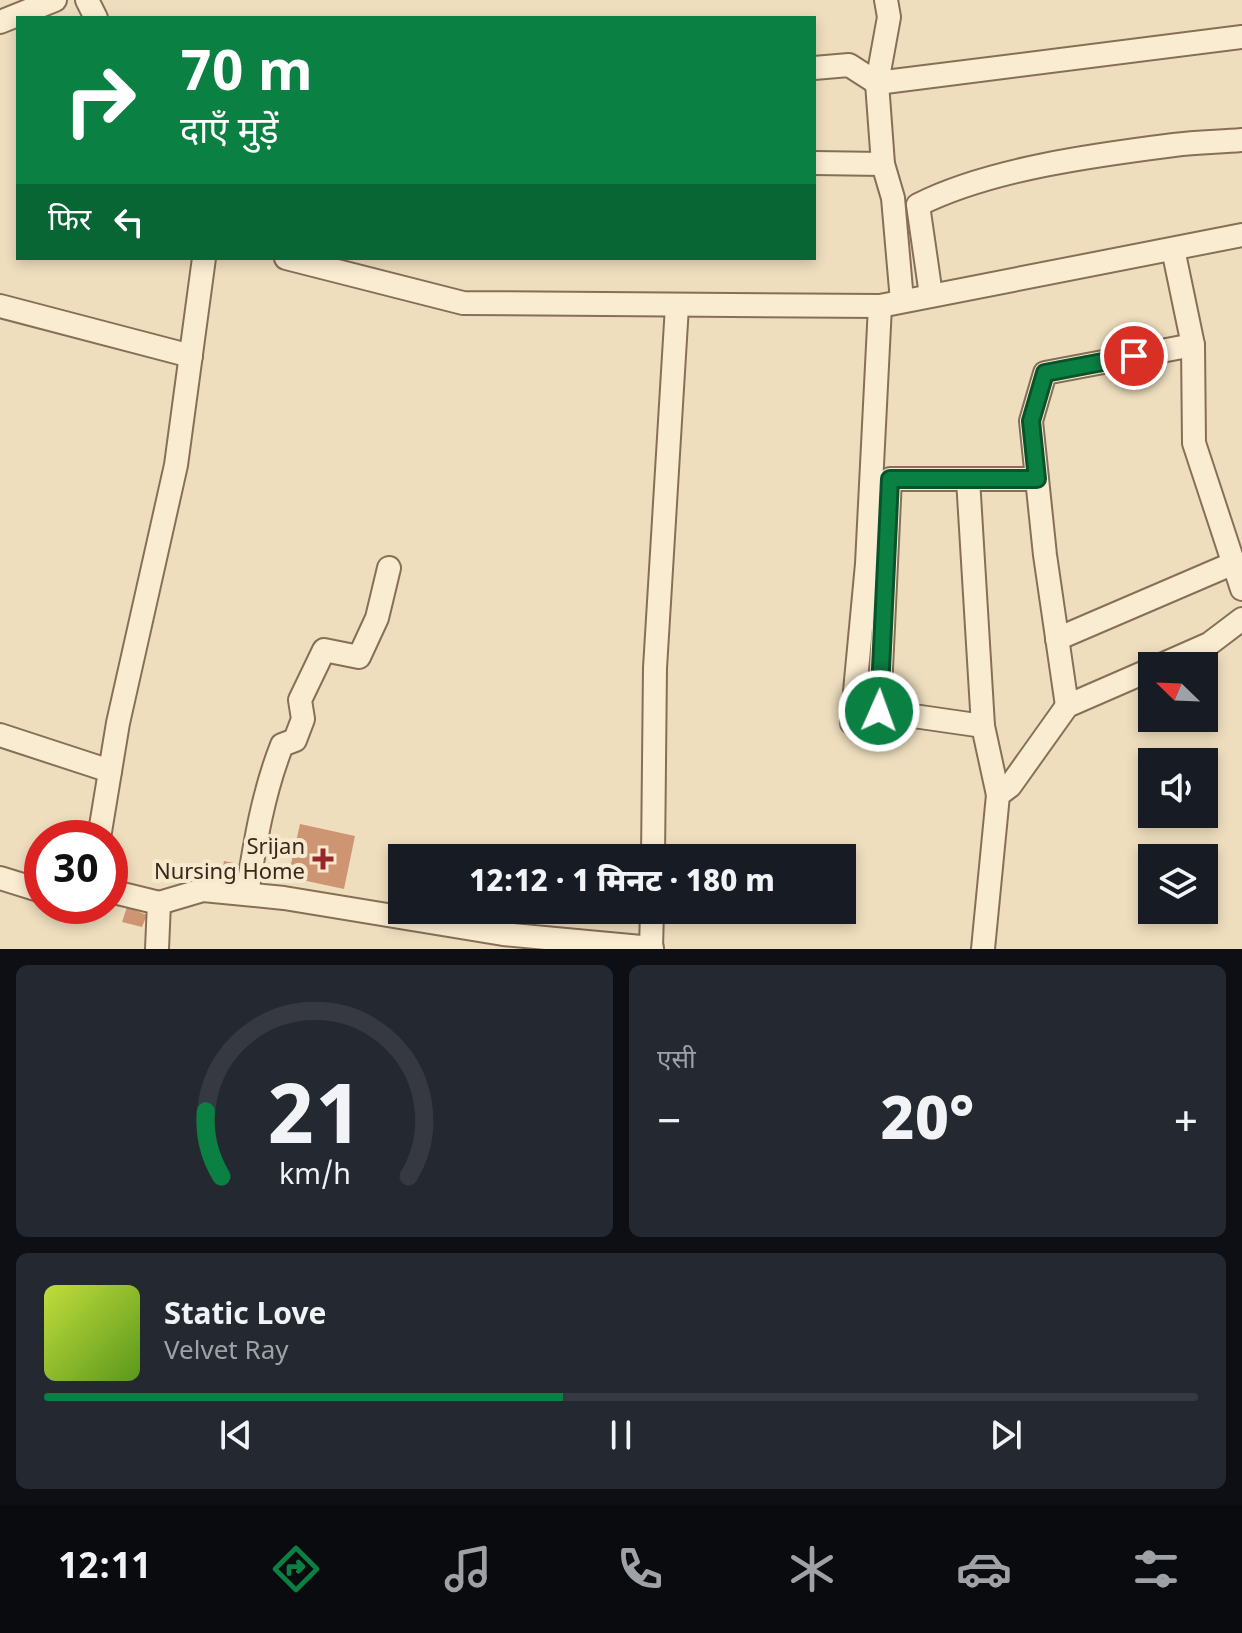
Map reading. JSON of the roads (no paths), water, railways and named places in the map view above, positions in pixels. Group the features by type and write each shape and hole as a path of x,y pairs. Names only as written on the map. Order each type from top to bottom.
{"street":[{"path":"0,22 55,0"},
{"path":"886,0 889,17 877,83 883,164 893,198 902,301"},
{"path":"816,68 849,65 877,83 1242,37"},
{"path":"931,295 918,205 946,191 1036,168 1176,144 1242,140"},
{"path":"816,163 883,164"},
{"path":"294,260 463,303 880,306 1242,235"},
{"path":"1173,249 1193,345 1194,443 1242,589"},
{"path":"102,820 176,465 204,260"},
{"path":"0,306 191,356"},
{"path":"653,844 655,668 677,306"},
{"path":"852,723 867,564 880,306"},
{"path":"1067,706 1031,421 1045,373 1193,345"},
{"path":"983,726 879,711 890,479 1037,479"},
{"path":"968,479 983,726 998,795 983,949"},
{"path":"1057,639 1234,563"},
{"path":"247,894 256,834 272,773 282,745 295,740 303,719 300,700 324,650 359,657 377,618 389,568"},
{"path":"1191,652 1209,644 1242,619"},
{"path":"998,795 1010,786 1067,706 1138,675"},
{"path":"0,735 110,771"},
{"path":"0,878 24,885"},
{"path":"128,895 159,903 203,890 247,894 405,916 503,934 652,948 652,924"},
{"path":"157,949 159,903"}],"place":[{"name":"Srijan Nursing Home","path":"323,859"}]}
